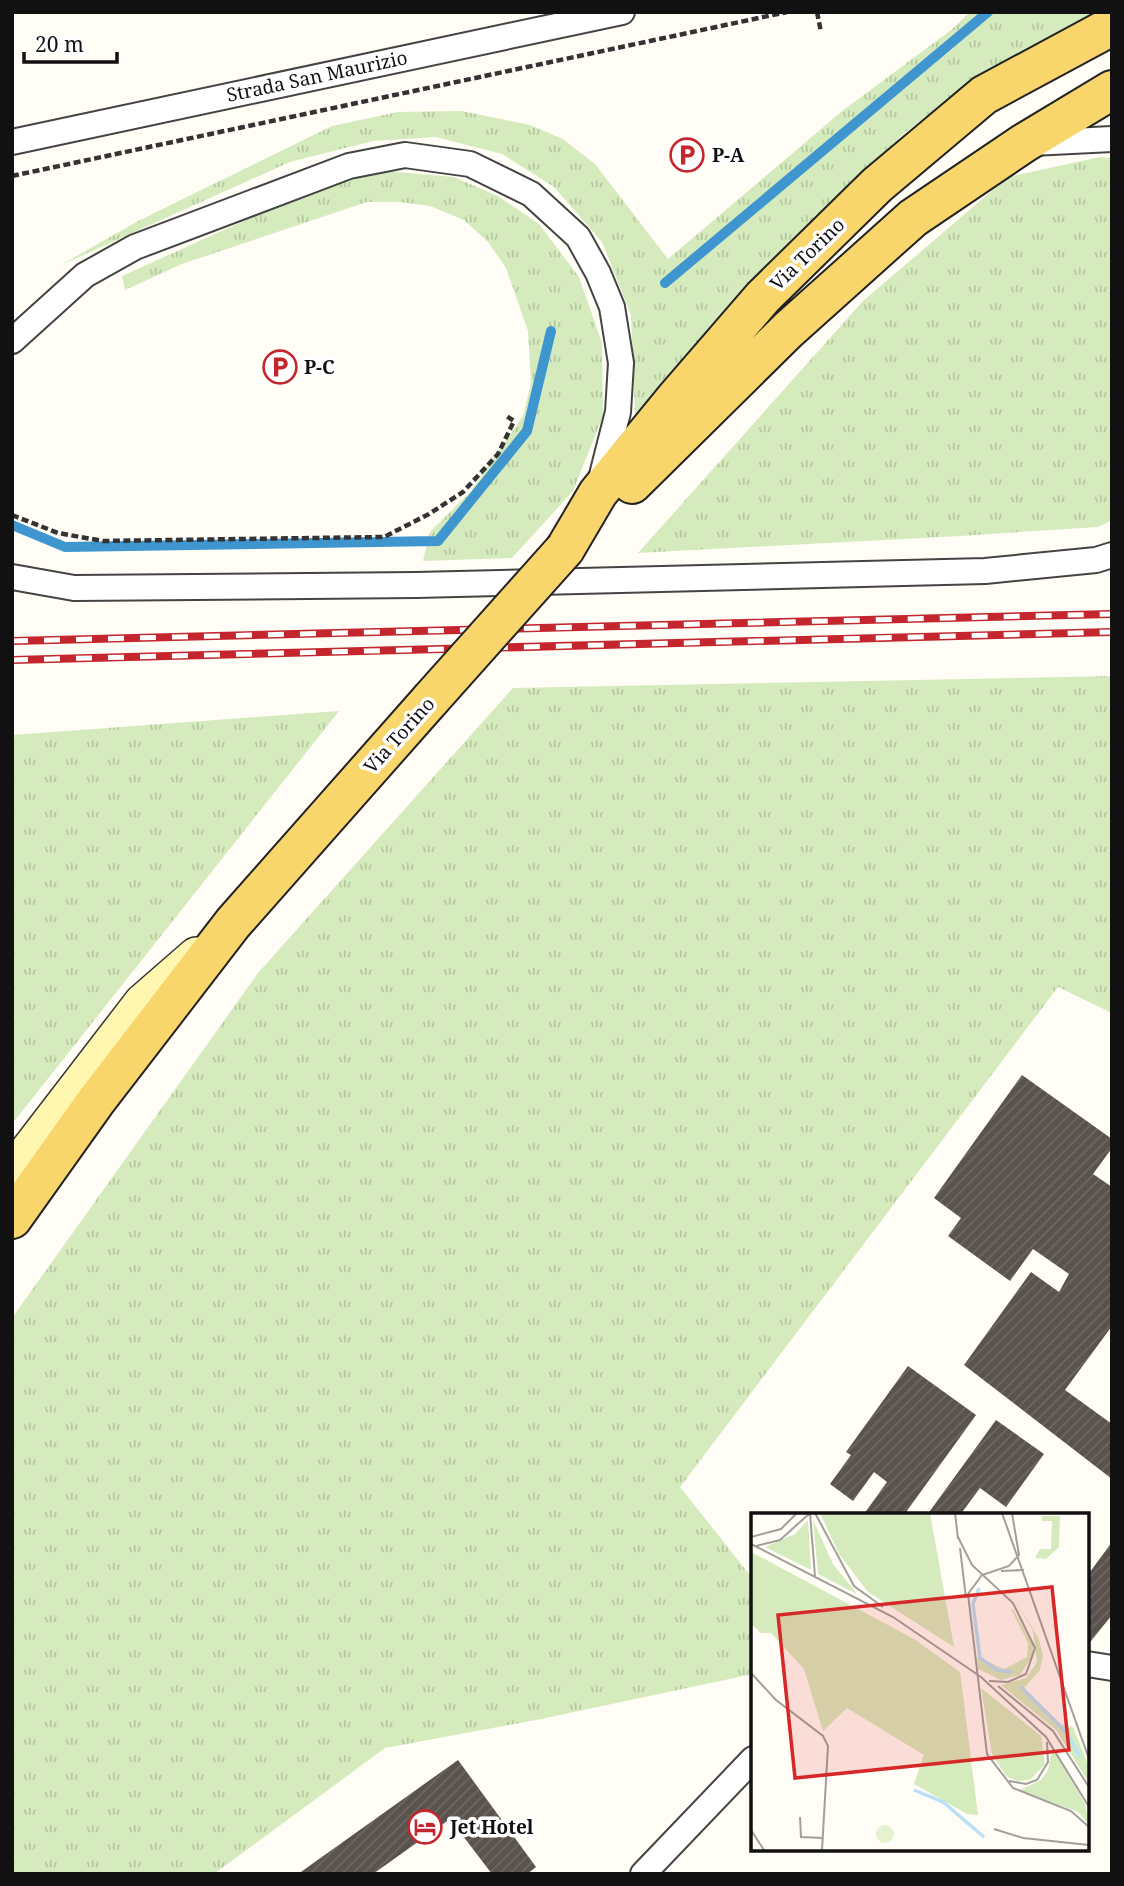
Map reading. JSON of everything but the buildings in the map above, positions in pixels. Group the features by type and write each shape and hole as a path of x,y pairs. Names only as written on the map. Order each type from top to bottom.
{"main road":[{"name":"Via Torino","path":"565,549 598,493 674,400 763,297 877,185 985,95 1112,26"},
{"name":"Via Torino","path":"12,1219 96,1101 233,923 565,549 788,330 913,218 1024,143 1112,90"},
{"path":"12,1171 142,1002 233,923"}],"street":[{"name":"Strada San Maurizio","path":"12,142 622,12"},
{"path":"1024,143 1112,139"},
{"path":"12,341 85,275 148,242 349,166 405,155 470,164 531,194 578,237 612,307 621,363 618,412 598,493"},
{"path":"12,590 416,585 985,571 1096,560 1112,555"},
{"path":"12,577 74,588"},
{"path":"1089,1664 1112,1668"},
{"path":"643,1874 751,1761"}],"path":[{"path":"12,176 787,12"},
{"path":"817,12 821,32"},
{"path":"12,514 58,533 103,541 384,537 429,514 463,492 498,454 514,422 505,415"}],"green space":[{"path":"970,12 1094,12 980,75 902,135 635,414 631,315 602,242 554,187 502,154 436,137 373,141 290,162 59,266 138,221 332,126 398,112 462,111 530,125 563,139 595,164 668,259 841,112 951,30"},
{"path":"1100,157 1112,158 1112,520 1098,527 638,553 863,301 1008,177"},
{"path":"385,171 454,177 498,196 539,224 579,277 602,343 603,416 573,491 512,558 423,561 430,532 471,491 523,416 531,383 528,331 506,268 488,242 464,220 430,206 367,202 182,264 125,290 122,276 310,191"},
{"path":"1112,676 1112,1013 1058,987 680,1487 751,1576 751,1674 541,1719 385,1748 214,1874 12,1874 12,1318 258,973 513,688"},
{"path":"339,711 12,1124 12,735"}],"waterway":[{"path":"665,283 988,12"},
{"path":"12,525 65,547 438,541 527,431 551,331"}],"railway":[{"path":"12,641 1112,614"},
{"path":"12,660 1112,632"}],"place":[{"name":"P-A","path":"687,155"},
{"name":"P-C","path":"280,367"},
{"name":"Jet Hotel","path":"425,1827"}]}
